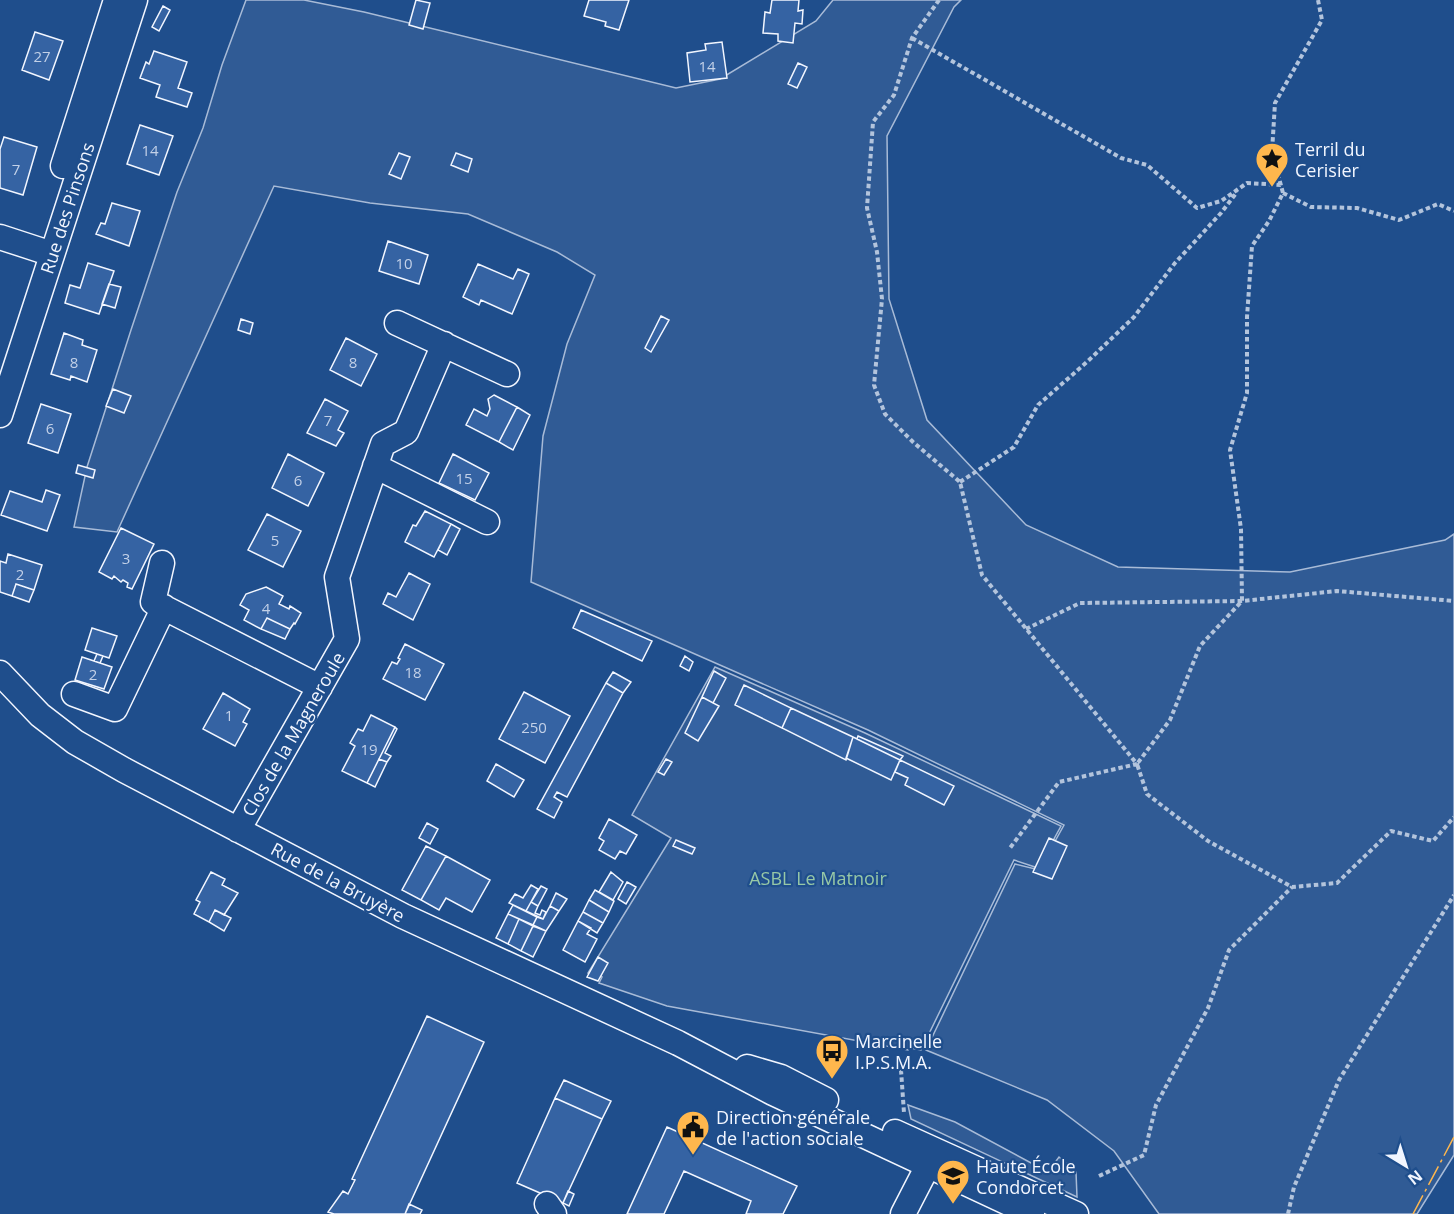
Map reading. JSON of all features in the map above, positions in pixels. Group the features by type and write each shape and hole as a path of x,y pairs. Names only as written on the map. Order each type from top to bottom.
{"street":[{"name":"Rue des Pinsons","path":"0,415 116,0"},
{"name":"Rue des Pinsons","path":"0,365 44,252 135,0"},
{"path":"0,237 44,252"},
{"path":"397,322 507,374"},
{"name":"Clos de la Magneroule","path":"238,830 347,639 337,577 383,444 406,432 444,344"},
{"path":"375,466 487,522"},
{"path":"162,563 153,602 320,687"},
{"path":"74,694 115,709 164,607"},
{"name":"Rue de la Bruyère","path":"0,673 40,715 75,742 403,916 699,1054 773,1093 933,1158 1033,1209 1075,1213"},
{"name":"Rue de la Bruyère","path":"699,1054 781,1077 895,1132 933,1158"},
{"path":"903,1214 933,1158"}],"path":[{"path":"939,0 912,38 894,95 873,122 867,208 877,252 882,299 874,385 885,414 913,442 960,482 982,575 1137,765 1147,794 1208,841 1292,887 1337,883 1391,831 1433,841 1454,817"},
{"path":"1318,0 1322,20 1275,103 1272,152 1284,194 1311,207 1357,208 1399,220 1438,204 1454,211"},
{"path":"912,38 1121,158 1147,165 1197,208 1221,201 1247,183 1281,185"},
{"path":"960,482 1014,447 1038,405 1134,317 1175,263 1221,213 1239,189"},
{"path":"1010,848 1059,782 1137,765 1170,720 1200,646 1242,601 1241,530 1230,450 1247,393 1247,317 1252,246 1284,194"},
{"path":"1026,629 1080,603 1242,601 1336,591 1454,601"},
{"path":"1099,1176 1144,1155 1156,1105 1208,1008 1229,950 1292,887"},
{"path":"1288,1214 1294,1187 1339,1080 1454,895"},
{"path":"895,1132 905,1112 901,1070"}],"green space":[{"path":"246,0 304,0 364,12 676,88 720,79 816,21 833,0 961,0 954,7 887,136 889,299 927,420 1026,525 1118,567 1290,572 1445,540 1454,534 1454,1155 1417,1214 1159,1214 1114,1151 1047,1100 926,1050 1015,864 1039,870 1064,825 868,730 531,582 543,436 567,344 595,275 557,252 468,214 370,203 274,186 117,532 74,527 87,467 131,330 177,192 203,128 222,65"},
{"name":"ASBL Le Matnoir","path":"715,667 865,733 1061,826 1038,868 1014,860 921,1050 910,1048 908,1050 667,1006 599,983 602,977 588,973 671,838 632,815"},
{"path":"908,1105 955,1122 1048,1172 1059,1157 1076,1172 1077,1197 911,1119"}],"building":[{"path":"416,0 430,3 423,29 409,25"},
{"path":"589,0 629,0 619,30 605,26 606,22 584,16"},
{"path":"772,0 799,0 798,11 803,10 802,24 795,23 793,43 778,41 778,34 763,33 765,12 770,13"},
{"path":"163,6 170,10 159,31 152,27"},
{"path":"35,32 63,41 49,80 22,70"},
{"path":"722,42 727,78 690,82 687,53 706,50 705,44"},
{"path":"154,51 187,62 178,88 192,93 187,107 156,97 160,85 140,78 146,62 149,64"},
{"path":"798,63 807,67 797,88 788,84"},
{"path":"140,125 173,136 159,175 127,164"},
{"path":"4,137 37,147 23,195 0,188 0,149"},
{"path":"399,153 410,157 401,179 389,174"},
{"path":"456,153 472,159 468,172 451,165"},
{"path":"112,203 140,211 129,246 96,234 101,223 105,224"},
{"path":"388,241 428,255 419,284 379,271"},
{"path":"88,263 114,271 99,314 65,303 70,285 80,288"},
{"path":"478,264 513,279 518,269 529,274 512,314 481,300 479,305 463,297"},
{"path":"109,284 121,287 115,308 102,304"},
{"path":"661,316 669,320 651,352 645,348"},
{"path":"241,319 253,323 250,334 238,330"},
{"path":"64,333 83,340 82,345 97,350 87,382 71,376 70,380 51,374"},
{"path":"346,338 377,354 361,386 330,370"},
{"path":"113,389 131,396 124,413 106,406"},
{"path":"494,395 517,407 499,442 466,425 474,409 487,416 490,409 488,399"},
{"path":"325,399 348,411 338,430 344,433 336,446 307,433"},
{"path":"41,404 71,414 58,453 28,443"},
{"path":"517,407 530,415 513,450 499,442"},
{"path":"288,454 324,473 308,506 272,488"},
{"path":"453,454 489,473 475,500 439,483"},
{"path":"78,465 95,470 93,478 76,473"},
{"path":"46,490 60,495 47,531 1,515 10,491 42,502"},
{"path":"425,511 451,524 434,557 405,542 413,525 416,526"},
{"path":"267,514 301,531 283,567 248,550"},
{"path":"451,524 460,529 447,555 438,550"},
{"path":"121,528 154,544 132,589 127,587 128,583 123,580 121,582 114,576 112,579 99,572"},
{"path":"8,554 42,565 34,590 16,584 12,596 0,592 0,561 6,563"},
{"path":"409,573 430,584 413,620 383,604 388,593 396,597"},
{"path":"16,584 34,590 29,602 12,596"},
{"path":"266,587 283,596 279,604 289,609 290,606 301,613 290,629 267,618 261,629 244,620 249,610 240,605 246,594"},
{"path":"581,610 652,641 642,661 573,628"},
{"path":"267,618 290,629 285,639 261,629"},
{"path":"92,628 117,636 109,658 85,650"},
{"path":"405,644 444,664 425,700 383,679 392,662 397,664"},
{"path":"97,654 103,656 100,663 94,661"},
{"path":"685,656 693,662 689,671 680,666"},
{"path":"82,657 112,667 104,689 75,680"},
{"path":"714,671 726,678 713,703 702,697"},
{"path":"613,672 631,682 623,693 606,683"},
{"path":"606,683 623,693 567,797 557,792 554,797 562,802 554,818 537,809"},
{"path":"744,685 791,708 782,728 735,705"},
{"path":"524,692 570,716 545,763 499,739"},
{"path":"223,693 250,709 243,722 247,724 235,746 203,729"},
{"path":"702,697 719,706 698,741 685,733"},
{"path":"791,708 853,737 846,760 782,728"},
{"path":"371,715 395,727 367,783 342,771 355,746 350,743 358,729 363,731"},
{"path":"395,727 397,729 385,753 391,756 387,762 379,759"},
{"path":"858,736 903,756 900,760 857,739"},
{"path":"853,737 900,760 891,780 846,758"},
{"path":"379,759 387,762 375,787 367,783"},
{"path":"666,759 672,762 664,775 658,772"},
{"path":"900,760 954,786 944,805 905,785 908,778 895,772"},
{"path":"496,764 524,780 514,797 487,781"},
{"path":"609,819 637,835 626,854 620,851 615,859 599,850 604,841 599,838"},
{"path":"427,823 438,829 430,844 419,838"},
{"path":"1049,838 1067,846 1052,879 1033,872"},
{"path":"676,840 695,848 692,854 673,846"},
{"path":"426,846 446,856 421,900 402,890"},
{"path":"446,856 490,880 472,912 446,898 439,910 421,900"},
{"path":"211,872 225,879 222,885 238,893 224,915 215,910 209,922 194,914 200,902 196,900"},
{"path":"611,872 623,882 613,900 599,892"},
{"path":"627,882 636,887 626,904 618,899"},
{"path":"531,885 538,889 526,911 509,903 515,894 523,898"},
{"path":"541,886 547,889 538,906 531,902"},
{"path":"595,890 614,901 609,912 589,900"},
{"path":"556,893 567,899 559,911 550,906"},
{"path":"589,900 609,912 603,923 583,912"},
{"path":"531,902 538,906 535,913 540,915 542,910 546,912 543,919 526,911"},
{"path":"513,905 537,917 533,925 508,914"},
{"path":"550,906 559,911 546,931 533,925 537,917 543,919"},
{"path":"215,910 231,918 224,931 209,922"},
{"path":"583,912 603,923 597,933 578,921"},
{"path":"508,914 519,919 508,944 496,938"},
{"path":"519,919 533,926 521,951 508,944"},
{"path":"578,921 591,928 587,934 597,939 585,962 563,950"},
{"path":"533,926 546,931 533,957 521,951"},
{"path":"598,957 608,963 598,981 587,977"},
{"path":"427,1016 484,1042 405,1214 334,1214 328,1212 343,1191 348,1194 355,1180 352,1179"},
{"path":"564,1080 611,1101 602,1119 555,1098"},
{"path":"555,1098 602,1119 563,1203 517,1183"},
{"name":"Direction générale de l'action sociale","path":"667,1127 797,1186 783,1214 746,1214 751,1201 684,1171 664,1214 627,1214"},
{"path":"568,1191 574,1194 569,1206 563,1203"},
{"path":"409,1204 422,1210 420,1214 405,1214"}],"power":[{"path":"1413,1214 1454,1137"}],"place":[{"name":"Terril du Cerisier","path":"1272,188"},
{"name":"Marcinelle I.P.S.M.A.","path":"832,1080"},
{"name":"Direction générale de l'action sociale","path":"693,1156"},
{"name":"Haute École Condorcet","path":"953,1205"}]}
